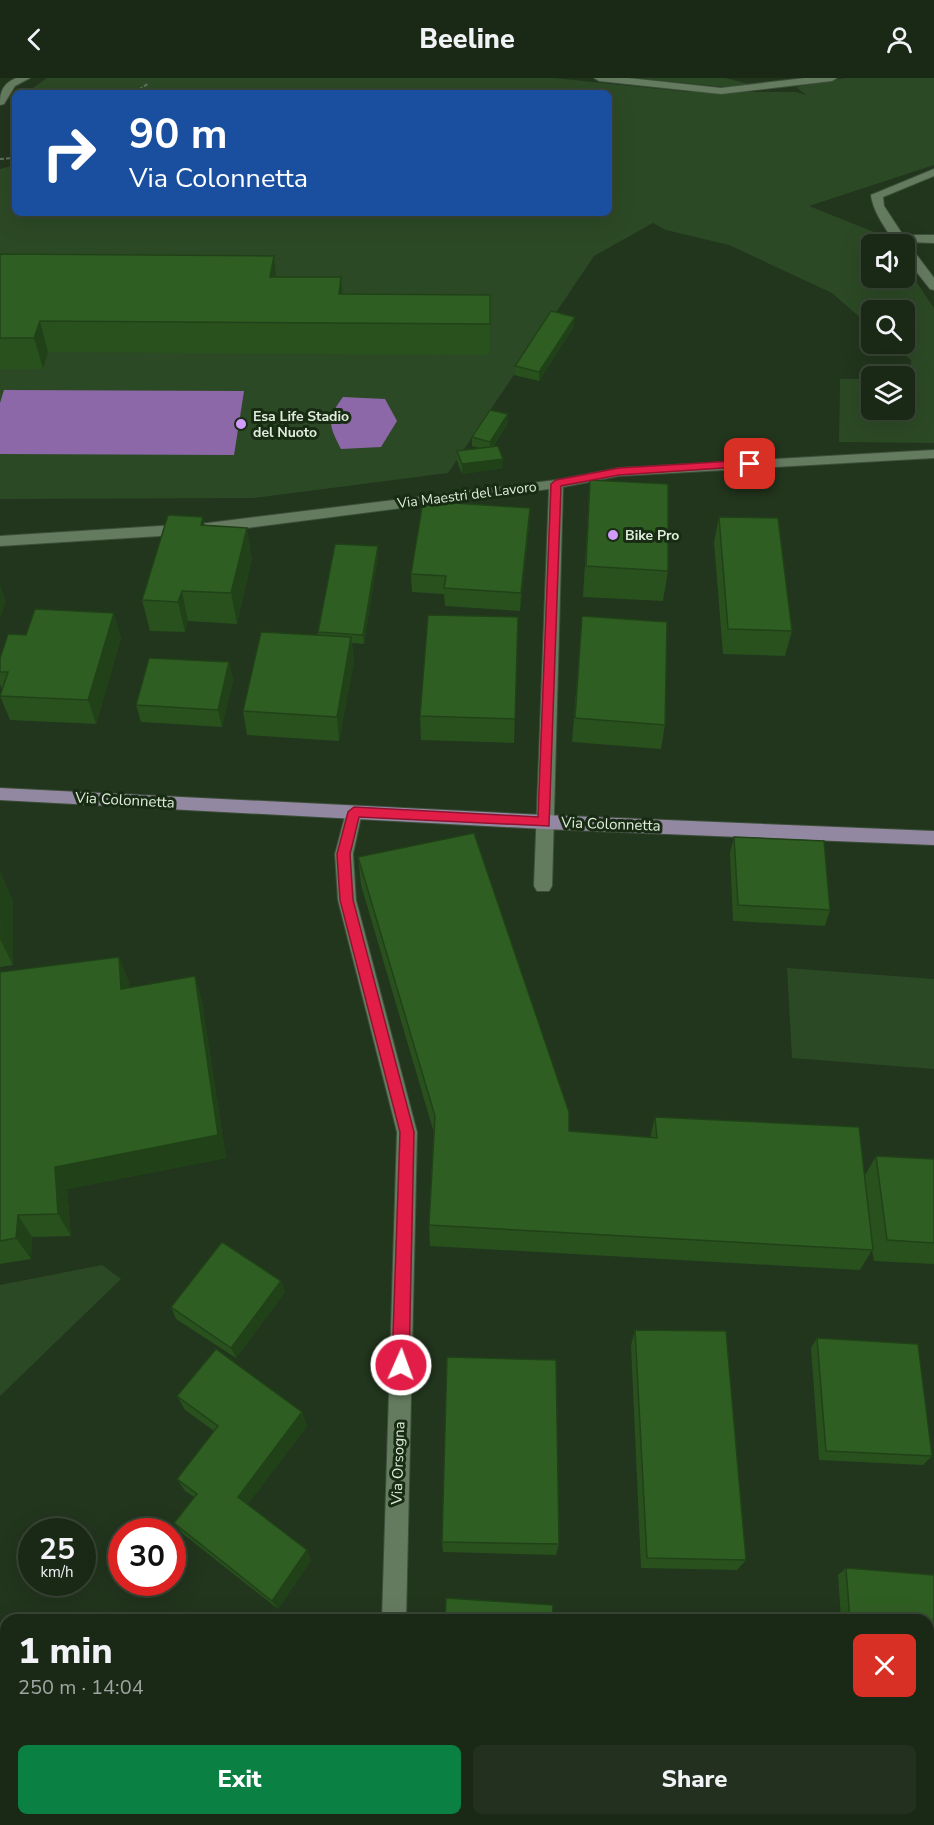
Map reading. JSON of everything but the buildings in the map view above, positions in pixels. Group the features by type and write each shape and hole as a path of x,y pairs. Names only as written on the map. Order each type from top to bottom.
{"main road":[{"name":"Via Colonnetta","path":"0,794 544,822 934,838"}],"street":[{"path":"0,102 11,84 25,78"},
{"path":"599,78 721,91 832,78"},
{"path":"896,234 878,206 878,195 934,172"},
{"path":"915,241 934,239"},
{"path":"915,260 934,286"},
{"name":"Via Maestri del Lavoro","path":"0,541 208,528 556,484 619,472 934,454"},
{"path":"543,886 556,484"},
{"name":"Via Orsogna","path":"354,812 344,854 347,900 407,1132 394,1614"}],"path":[{"path":"138,90 149,83"}],"green space":[{"path":"47,78 554,78 689,92 796,92 806,95 796,87 845,78 934,78 934,165 809,206 879,234 861,234 861,288 915,288 915,280 934,308 934,443 839,442 840,379 861,379 861,420 915,420 915,366 911,366 911,360 904,354 915,354 915,300 861,300 861,318 832,293 729,245 666,230 653,223 594,256 448,473 254,498 0,499 0,169 12,166 12,216 612,216 612,90 30,90"},
{"path":"635,78 725,78 749,84 736,88"},
{"path":"787,968 934,979 934,1069 792,1058"},
{"path":"102,1265 121,1279 0,1396 0,1285"}],"shaded area":[{"path":"4,390 244,391 234,455 0,454 0,403"},
{"path":"343,397 385,399 397,421 381,447 341,449 331,423 334,411"}],"place":[{"name":"Esa Life Stadio del Nuoto","path":"241,424"},
{"name":"Bike Pro","path":"613,535"}],"route":[{"path":"401,1365 407,1132 347,900 344,854 354,812 544,822 556,484 619,472 750,464"}]}
